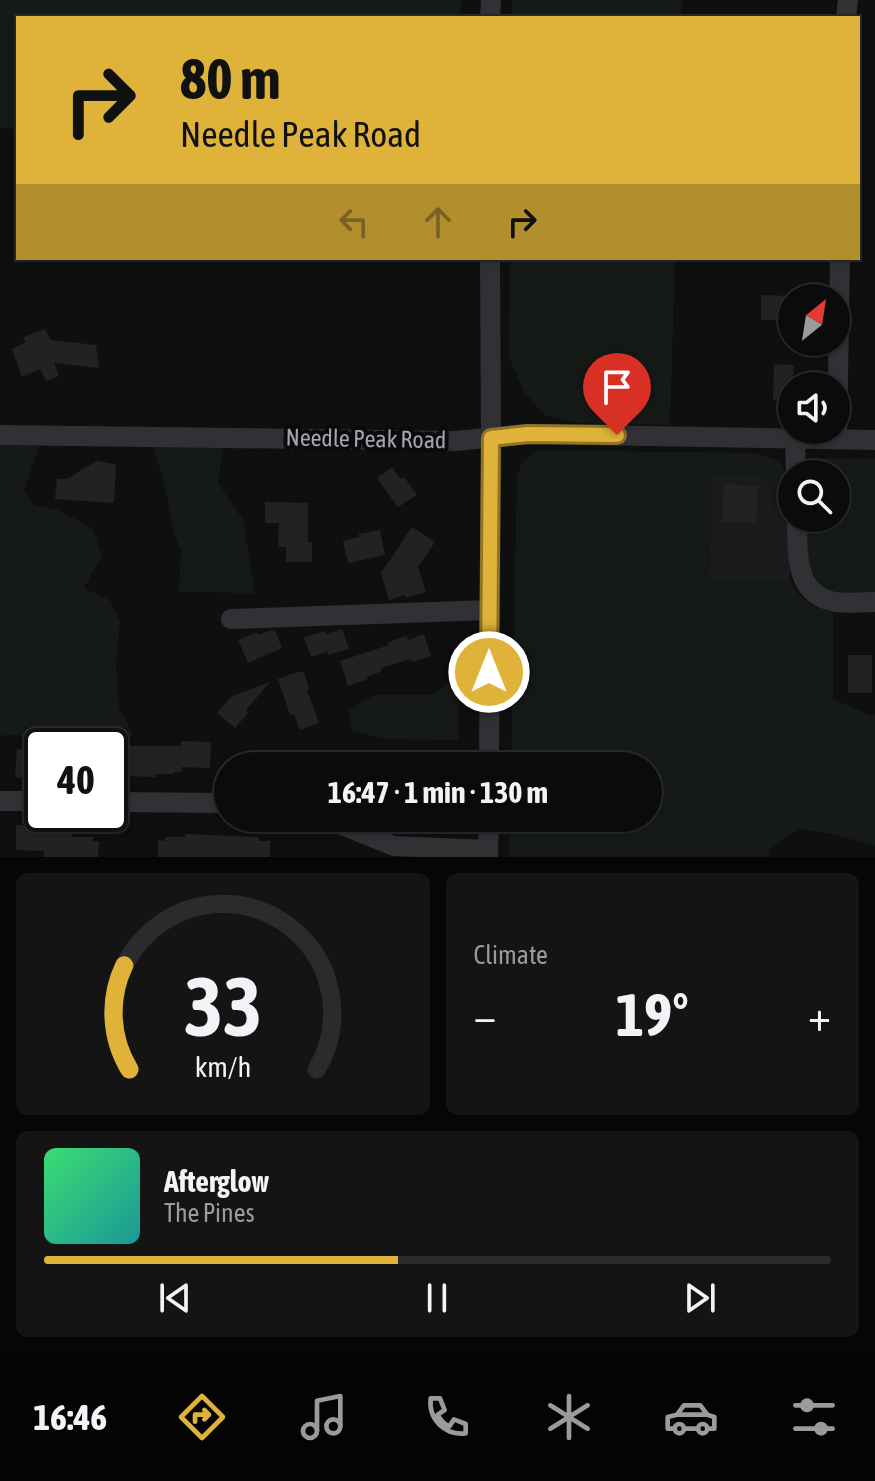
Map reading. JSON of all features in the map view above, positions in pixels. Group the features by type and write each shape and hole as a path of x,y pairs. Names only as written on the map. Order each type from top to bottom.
{"street":[{"path":"489,752 490,260"},
{"path":"838,372 840,260"},
{"name":"Needle Peak Road","path":"0,435 455,441 528,434 778,438"},
{"name":"Needle Peak Road","path":"850,439 875,440"},
{"path":"798,532 799,566 804,581 818,597 838,603 875,602"},
{"path":"231,619 490,610"},
{"path":"0,801 24,801"},
{"path":"128,802 214,803"},
{"path":"360,832 394,846 488,854 489,832"}],"shaded area":[{"path":"0,0 461,0 460,16 16,16 16,129 0,128"},
{"path":"512,0 682,0 681,16 512,16"},
{"path":"510,260 675,260 670,425 577,423 545,415 524,392 509,357"},
{"path":"0,445 39,446 24,490 34,505 58,510 92,528 102,555 84,588 110,600 120,622 116,665 119,708 134,736 128,736 128,728 24,728 24,735 0,737"},
{"path":"154,447 223,448 218,483 243,520 255,593 179,592 181,551 173,530"},
{"path":"537,450 753,453 778,462 778,516 774,512 769,483 757,476 712,475 709,579 790,580 807,602 833,612 833,699 875,715 875,846 837,835 799,829 769,850 769,857 509,857 510,832 662,832 662,752 511,752 517,476 522,463"},
{"path":"712,453 753,453 768,457 778,463 778,532 789,532 790,580 709,580"},
{"path":"875,459 875,593 830,591 813,575 807,532 850,532 850,460 817,460"},
{"path":"458,675 458,740 387,739 352,731 349,710 374,695 431,695"}],"building":[{"path":"761,295 778,296 778,321 761,320"},
{"path":"45,329 51,340 96,345 99,368 54,363 59,376 46,381 40,369 22,377 12,349 26,342 23,337"},
{"path":"774,364 794,365 794,372 778,372 778,400 773,400"},
{"path":"96,461 116,464 114,503 55,499 57,479 67,479"},
{"path":"392,467 417,495 398,507 377,478"},
{"path":"724,484 758,486 756,523 722,522"},
{"path":"265,502 308,503 308,542 312,542 312,562 286,562 286,547 278,547 279,523 265,523"},
{"path":"412,527 435,542 418,567 426,592 389,600 381,573"},
{"path":"380,530 385,555 348,563 343,541"},
{"path":"342,629 349,649 311,657 304,637"},
{"path":"275,630 282,648 248,663 238,640 257,632 259,635"},
{"path":"424,634 431,656 381,668 382,671 368,679 348,686 340,661 389,645 388,642"},
{"path":"848,655 872,655 872,693 848,693"},
{"path":"304,672 319,723 300,730 294,714 290,715 278,679"},
{"path":"270,682 235,728 217,713 232,696"},
{"path":"181,741 211,742 210,768 182,767 182,772 174,774 128,776 128,746 181,746"},
{"path":"17,749 24,749 24,778 15,777"},
{"path":"16,825 24,825 24,832 64,832 72,833 72,837 94,837 93,841 99,841 98,857 44,857 44,851 16,850"},
{"path":"185,834 259,837 259,841 270,841 270,857 158,857 158,840 185,837"}],"route":[{"path":"489,672 491,438 528,434 617,435"}]}
